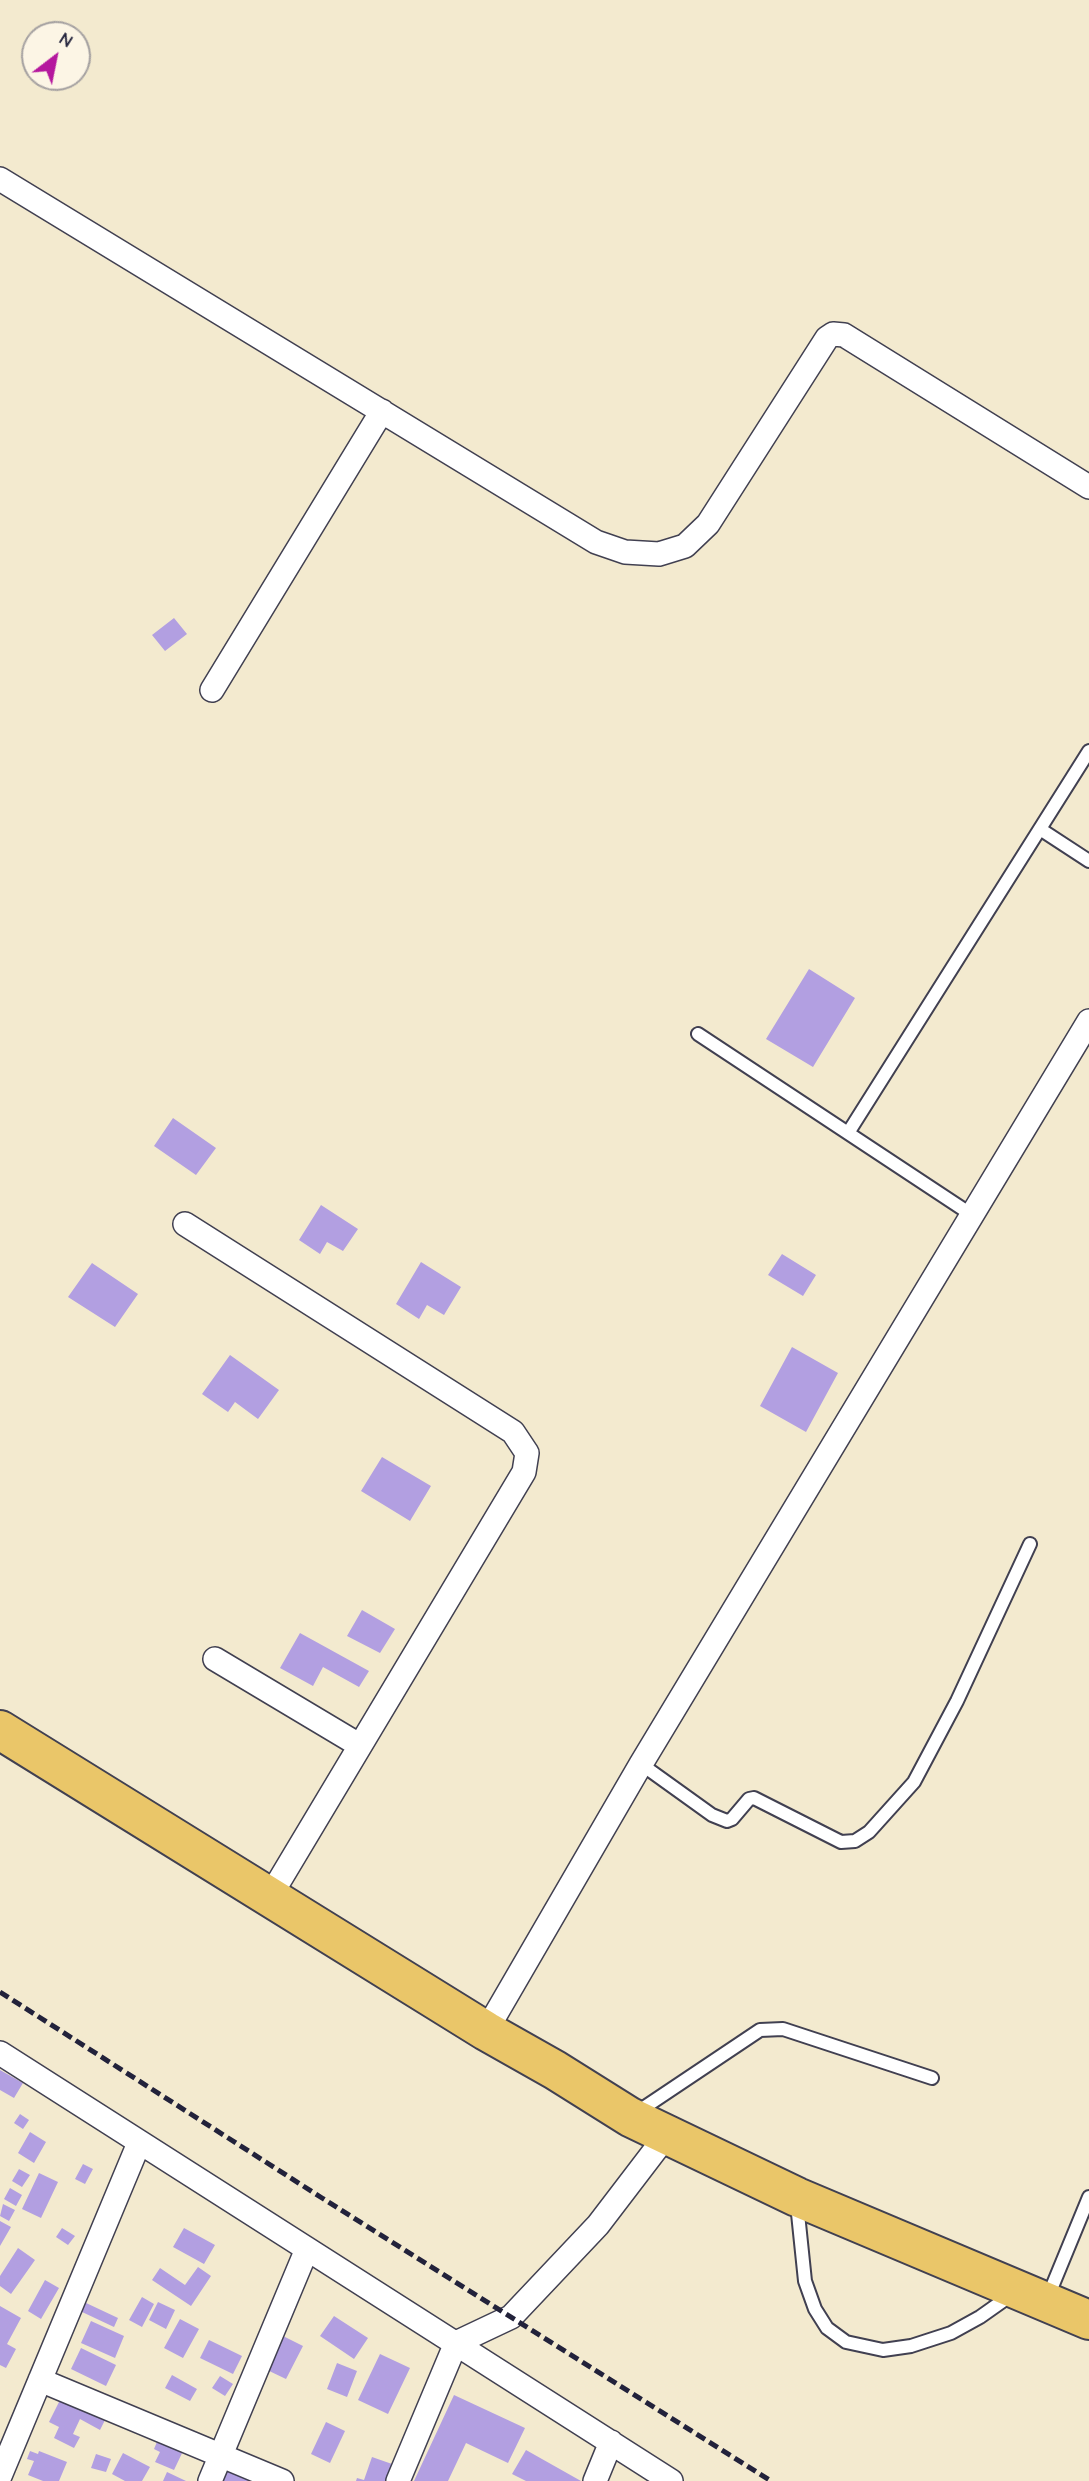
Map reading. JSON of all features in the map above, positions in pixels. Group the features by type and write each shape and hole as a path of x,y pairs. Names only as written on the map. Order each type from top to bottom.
{"highway":[{"path":"0,1730 630,2118 797,2197 1089,2320"}],"street":[{"path":"0,179 596,542 625,552 659,554 685,546 708,524 827,338 834,334 844,335 1089,487"},
{"path":"212,690 382,411"},
{"path":"486,2031 641,1764 1089,1021"},
{"path":"185,1224 513,1432 527,1453 524,1472 269,1898"},
{"path":"215,1658 359,1745"},
{"path":"0,2053 671,2481"},
{"path":"398,2481 456,2343 511,2317 597,2225 666,2136"},
{"path":"0,2476 139,2143"},
{"path":"209,2481 307,2249"},
{"path":"40,2379 282,2481"},
{"path":"595,2481 611,2442"}],"lane":[{"path":"848,1133 1089,751"},
{"path":"1040,829 1089,861"},
{"path":"698,1034 972,1215"},
{"path":"641,1764 712,1815 727,1821 732,1819 749,1799 754,1798 841,1842 855,1841 869,1832 914,1782 957,1701 1030,1544"},
{"path":"630,2118 760,2030 783,2029 932,2078"},
{"path":"797,2197 805,2281 815,2309 827,2328 846,2342 883,2350 911,2346 951,2333 980,2317 1032,2296 1089,2197"}],"building":[{"path":"174,618 187,634 165,651 152,635"},
{"path":"809,969 855,998 813,1067 766,1039"},
{"path":"173,1118 216,1148 196,1175 154,1146"},
{"path":"321,1205 358,1229 343,1251 327,1242 320,1254 299,1240"},
{"path":"782,1254 816,1275 803,1296 768,1275"},
{"path":"421,1262 461,1287 444,1315 427,1305 419,1319 396,1304"},
{"path":"92,1263 138,1294 115,1327 68,1297"},
{"path":"792,1347 838,1373 806,1432 760,1406"},
{"path":"230,1355 279,1390 258,1419 235,1402 228,1412 202,1394"},
{"path":"382,1457 431,1486 410,1521 361,1491"},
{"path":"362,1610 395,1629 380,1653 347,1636"},
{"path":"300,1633 369,1671 359,1687 323,1667 313,1686 280,1668"},
{"path":"0,2070 23,2083 14,2098 0,2090"},
{"path":"20,2114 29,2120 23,2129 14,2123"},
{"path":"30,2132 46,2142 34,2163 18,2153"},
{"path":"83,2164 93,2169 85,2184 75,2179"},
{"path":"19,2169 30,2175 22,2187 12,2181"},
{"path":"39,2173 58,2182 41,2218 22,2209"},
{"path":"10,2188 22,2195 16,2206 4,2199"},
{"path":"3,2204 15,2210 9,2221 0,2216"},
{"path":"0,2221 11,2227 0,2246"},
{"path":"62,2228 75,2236 68,2245 56,2237"},
{"path":"184,2228 215,2245 204,2264 173,2247"},
{"path":"18,2248 35,2260 11,2294 0,2286 0,2276"},
{"path":"198,2267 211,2276 191,2306 152,2280 160,2268 185,2285"},
{"path":"45,2280 59,2288 41,2319 28,2311"},
{"path":"142,2297 154,2304 142,2327 129,2320"},
{"path":"84,2302 118,2318 114,2327 80,2311"},
{"path":"158,2302 175,2310 166,2329 149,2320"},
{"path":"0,2306 21,2318 7,2344 16,2349 6,2368 0,2365"},
{"path":"334,2316 368,2338 354,2359 320,2336"},
{"path":"180,2319 199,2329 183,2358 164,2348"},
{"path":"91,2321 124,2336 115,2358 81,2343"},
{"path":"281,2335 303,2346 286,2379 265,2369"},
{"path":"209,2340 242,2356 233,2374 200,2358"},
{"path":"81,2348 116,2365 106,2386 71,2369"},
{"path":"380,2354 410,2368 388,2414 358,2400"},
{"path":"337,2363 357,2371 347,2397 327,2389"},
{"path":"172,2375 197,2389 190,2401 165,2388"},
{"path":"220,2376 233,2384 225,2396 212,2388"},
{"path":"454,2395 525,2428 508,2463 466,2443 448,2481 414,2481"},
{"path":"62,2396 106,2418 100,2430 80,2419 73,2434 80,2437 74,2448 54,2438 59,2427 49,2422"},
{"path":"326,2422 345,2431 330,2463 311,2454"},
{"path":"159,2437 184,2449 174,2470 155,2462 160,2452 154,2449"},
{"path":"526,2450 581,2481 526,2481 512,2474"},
{"path":"30,2451 38,2454 39,2451 67,2462 59,2481 43,2481 28,2475 34,2461 27,2459"},
{"path":"123,2453 150,2467 142,2481 125,2481 112,2474"},
{"path":"96,2454 111,2459 106,2472 91,2468"},
{"path":"372,2457 392,2464 386,2481 356,2481 357,2478 364,2480"},
{"path":"226,2469 253,2481 221,2481"},
{"path":"167,2472 186,2481 163,2481"}],"railway":[{"path":"0,1992 771,2481"}]}
